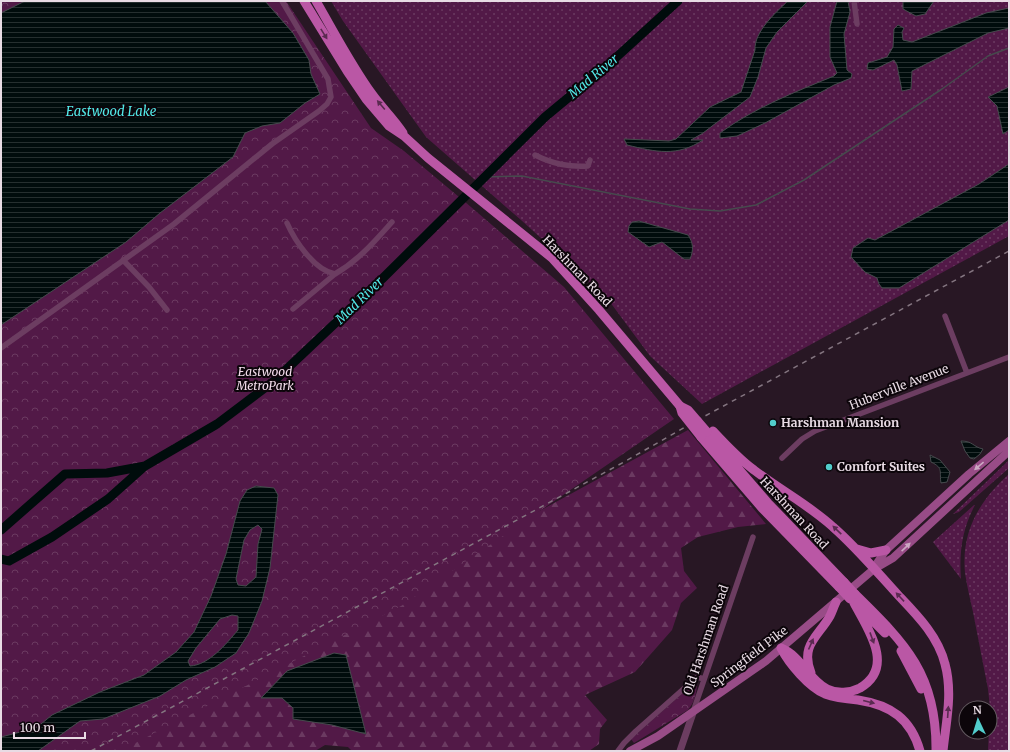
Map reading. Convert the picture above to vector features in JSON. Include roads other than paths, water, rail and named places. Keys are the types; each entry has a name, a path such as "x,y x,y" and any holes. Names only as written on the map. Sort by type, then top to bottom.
{"main road":[{"name":"Harshman Road","path":"304,1 366,99 389,126 404,136 446,173 552,258 603,315 668,393 684,406 707,433 762,508 842,585 853,599"},
{"name":"Harshman Road","path":"316,1 354,67 373,95 394,120 404,136"},
{"path":"707,433 832,526 855,548 920,619 935,641 945,664 948,689 948,714 942,751"},
{"name":"Springfield Pike","path":"874,569 886,550 969,474 1009,441"},
{"name":"Springfield Pike","path":"630,751 658,736 761,664 874,569 893,558 1009,451"},
{"path":"855,548 871,553 886,550"},
{"path":"836,602 829,617 812,640 808,652 808,665 812,676 816,680 829,690 842,693 849,692 862,686 873,674 877,659 871,633 853,599"},
{"path":"853,599 900,648 918,682 928,718 930,751"},
{"path":"853,599 892,632 917,664 925,682 932,707 935,726 936,751"},
{"path":"781,648 791,652 816,680"},
{"path":"781,648 786,657 807,681 820,692 832,696 875,704 892,711 901,717 914,733 920,751"}],"street":[{"path":"1,348 174,224 272,144 319,111 329,101 331,94 328,79 282,1"},
{"path":"854,1 857,24"},
{"path":"535,156 552,163 565,166 588,166 590,160"},
{"path":"293,308 335,274 348,267 359,258 392,222"},
{"path":"287,223 302,249 309,257 320,267 335,274"},
{"path":"124,260 149,287 167,310"},
{"path":"945,316 967,373"},
{"name":"Huberville Avenue","path":"782,458 802,439 815,431 1009,357"},
{"name":"Old Harshman Road","path":"680,751 753,536"},
{"path":"618,751 624,742 697,677 704,679"}],"water":[{"name":"Eastwood Lake","path":"25,1 265,1 293,33 309,60 311,74 320,94 305,103 280,123 262,126 245,133 233,157 160,213 126,242 1,325 1,13"},
{"path":"788,1 808,1 777,32 766,48 758,77 750,97 703,133 691,140 703,140 684,149 666,152 647,150 627,145 624,139 669,141 676,139 710,107 741,92 758,36 766,23"},
{"path":"837,1 848,1 850,12 844,34 847,70 852,74 851,78 834,85 765,123 737,136 720,138 720,133 761,108 834,76 837,73 830,57 830,27"},
{"path":"903,1 934,1 925,14 916,16 903,9"},
{"path":"1009,8 1009,28 988,33 912,71 911,89 902,91 897,65 894,60 873,70 867,69 868,63 887,57 893,47 894,29 898,25 904,28 902,32 903,40 912,42 986,13"},
{"path":"1009,87 1009,130 1003,134 997,106 988,97"},
{"path":"1009,164 1009,220 899,288 882,288 877,278 865,272 851,257 853,248 868,238 875,240 979,184"},
{"path":"639,221 688,235 692,246 690,259 684,259 662,242 649,247 628,232 629,226 632,222"},
{"path":"961,441 971,443 983,449 974,459 970,458"},
{"path":"930,455 940,460 950,472 947,482 941,483 939,468 931,462"},
{"path":"256,486 274,488 278,495 270,568 262,601 249,633 236,653 215,667 186,680 160,696 103,719 80,721 38,751 1,751 1,737 36,728 52,715 100,692 144,675 176,652 194,632 211,596 226,554 240,501 247,490","holes":["258,525 262,529 258,544 256,577 246,586 238,585 236,579 244,540 250,530","232,615 238,616 238,630 217,653 204,662 190,666 188,661 196,648 220,619"]},
{"path":"334,653 346,655 366,734 332,725 293,719 293,708 282,698 261,698 287,671"}],"waterway":[{"name":"Mad River","path":"1,530 65,474 107,473 145,466 217,424 274,381 382,279 545,117 610,63 678,1"},
{"path":"484,177 522,176 690,209 720,211 756,205 804,180 942,89 988,56 1009,48"},
{"path":"1,559 9,561 52,537 108,499 145,466"}],"railway":[{"path":"91,751 1009,251"}],"place":[{"name":"Harshman Mansion","path":"773,423"},
{"name":"Comfort Suites","path":"829,467"}],"park label":[{"name":"Eastwood MetroPark","path":"265,379"}]}
